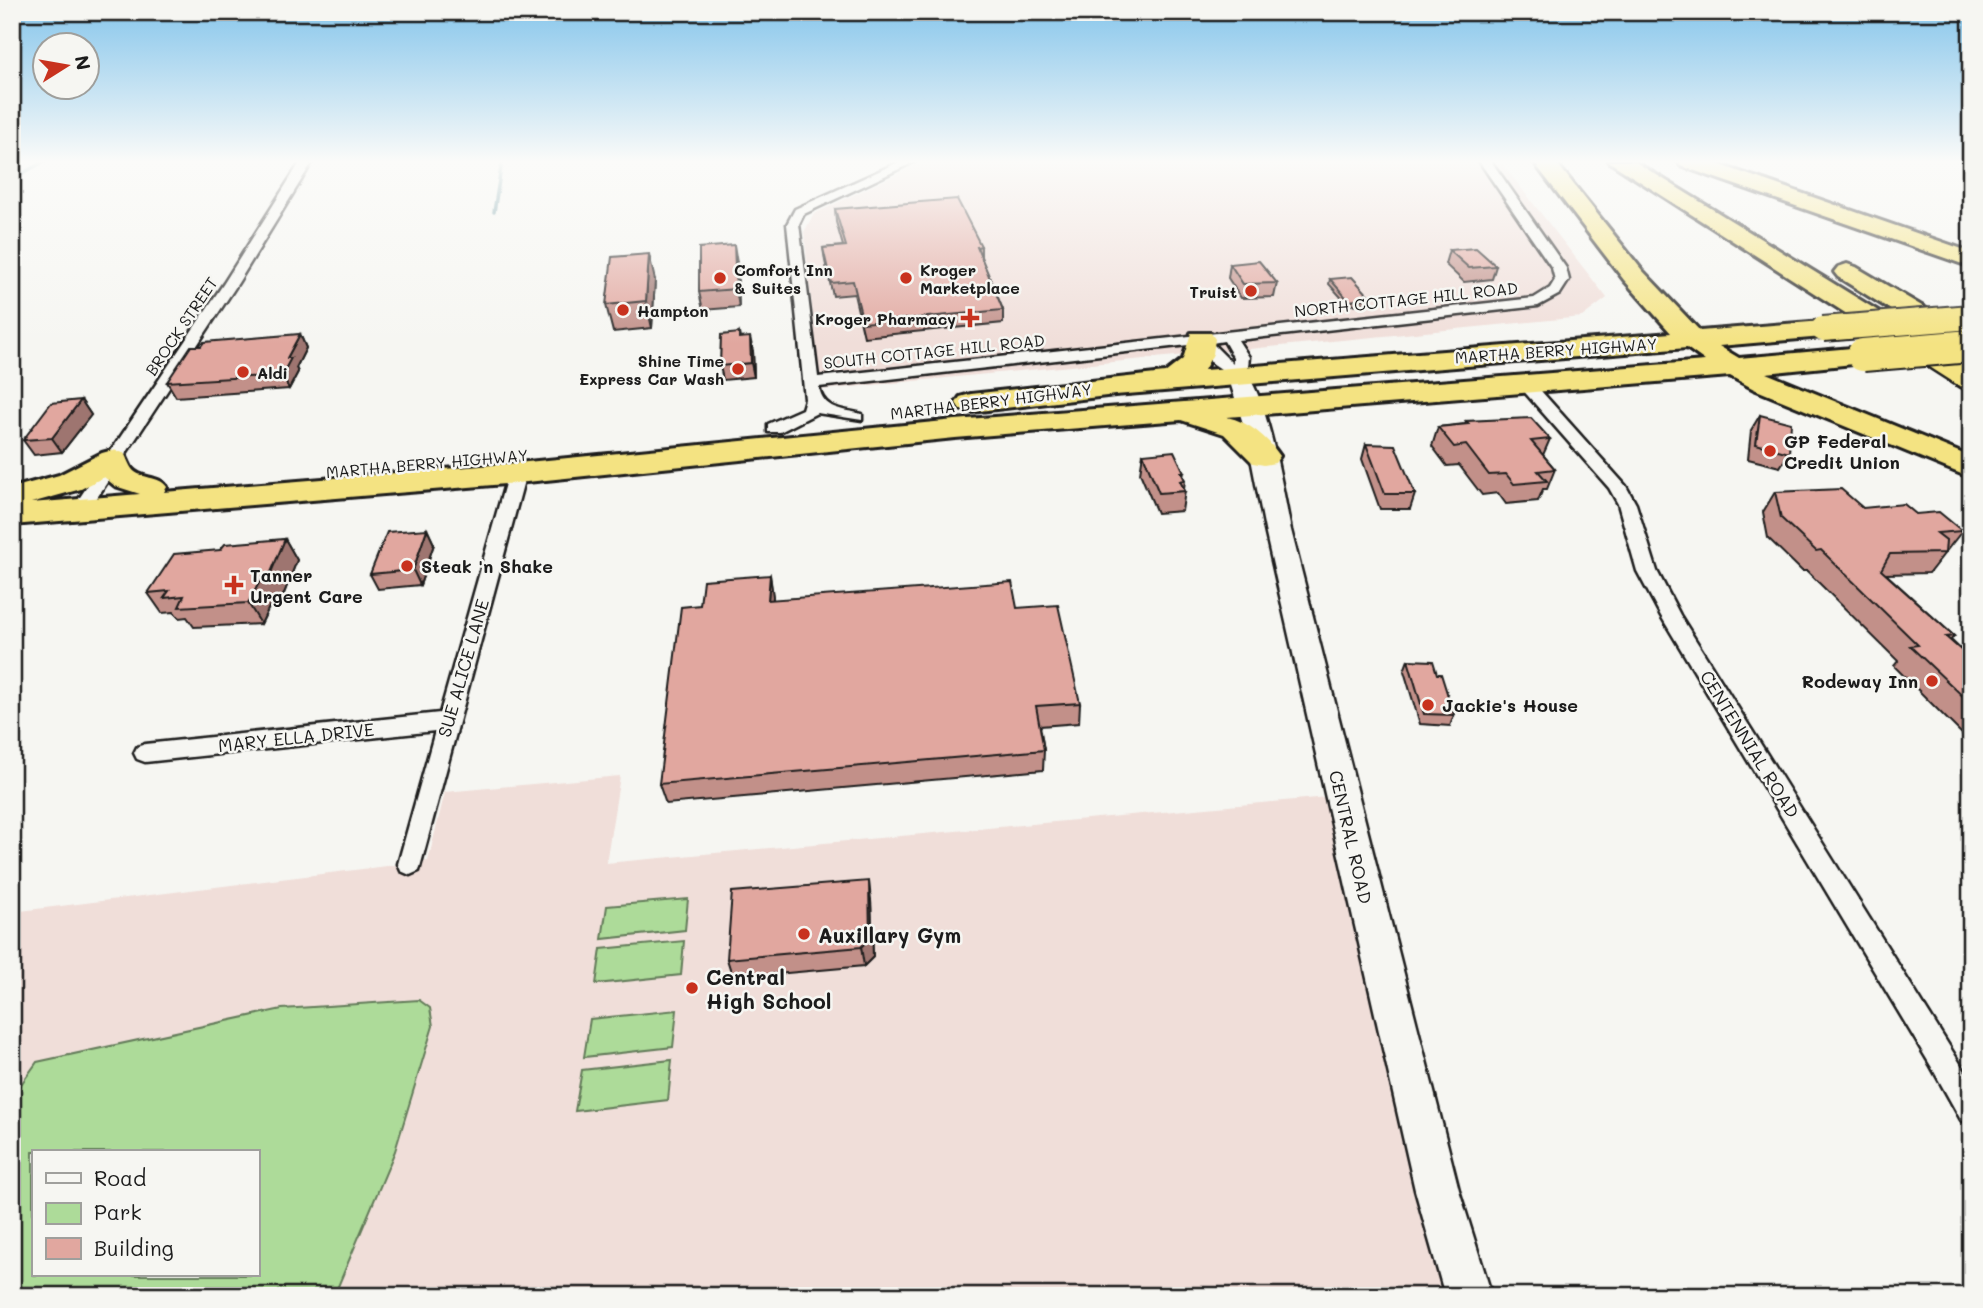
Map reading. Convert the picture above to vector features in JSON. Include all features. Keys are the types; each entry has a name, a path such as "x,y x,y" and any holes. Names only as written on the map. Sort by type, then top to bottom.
{"highway":[{"path":"1593,222 1658,303 1693,340 1735,368 1971,468"},
{"path":"1717,222 1971,381"},
{"path":"1863,222 1971,260"},
{"path":"1830,262 1971,346"},
{"path":"1620,345 1660,330 1663,319 1658,303"},
{"name":"MARTHA BERRY HIGHWAY","path":"13,503 86,500 1168,413 1245,391 1620,345 1971,317"},
{"path":"1171,382 1194,366 1215,337"},
{"name":"MARTHA BERRY HIGHWAY","path":"86,500 151,487 521,464 774,428 1171,382 1245,391 1527,385 1971,346"},
{"path":"1168,413 1223,422 1235,428 1264,456"},
{"path":"13,503 70,482 113,460 115,473 121,478 151,487"}],"street":[{"name":"BROCK STREET","path":"86,500 231,284 269,222"},
{"name":"SOUTH COTTAGE HILL ROAD","path":"794,222 812,391 1215,337"},
{"name":"NORTH COTTAGE HILL ROAD","path":"1215,337 1499,309 1538,302 1555,291 1562,280 1559,268 1527,222"},
{"path":"1215,337 1217,359 1245,391"},
{"name":"CENTRAL ROAD","path":"1215,337 1241,357 1245,391 1264,456 1278,530 1393,1011 1437,1190 1469,1296"},
{"name":"CENTENNIAL ROAD","path":"1527,385 1617,486 1627,504 1647,571 1671,616 1941,1056 1971,1110"},
{"path":"812,391 822,410 856,418"},
{"path":"774,428 810,411 812,391"},
{"name":"SUE ALICE LANE","path":"410,864 447,721 521,464"},
{"name":"MARY ELLA DRIVE","path":"145,753 447,721"}],"shaded area":[{"path":"810,222 1548,222 1607,298 1582,317 821,390 804,232"},
{"name":"Central High School","path":"620,776 606,863 1327,797 1449,1296 12,1296 12,912 428,861 445,792"}],"green space":[{"path":"688,899 685,930 602,939 607,906"},
{"path":"684,941 681,975 596,984 601,949"},
{"path":"419,1000 430,1008 433,1026 395,1151 334,1296 12,1296 12,1097 37,1062 282,1009"},
{"path":"677,1010 673,1047 584,1057 590,1019"},
{"path":"672,1060 668,1100 575,1111 582,1070"}],"building":[{"name":"Kroger Marketplace","path":"839,222 969,222 981,246 977,247 1003,310 863,323 853,281 831,283 823,248 846,246"},
{"path":"734,245 736,289 699,292 699,248"},
{"path":"1476,248 1496,266 1469,268 1449,250"},
{"path":"649,254 646,301 606,305 612,257"},
{"path":"1259,261 1277,283 1243,284 1230,264"},
{"path":"1352,277 1371,298 1349,301 1330,279"},
{"path":"739,333 739,338 750,337 751,363 720,366 721,335"},
{"path":"300,334 287,358 291,358 282,375 167,382 191,346 201,346 204,342"},
{"path":"81,400 52,438 23,440 51,403"},
{"path":"1760,415 1791,423 1789,453 1756,444"},
{"path":"1531,418 1550,439 1531,441 1555,469 1538,471 1547,481 1514,484 1506,474 1489,475 1466,445 1454,447 1438,427 1469,424 1466,421"},
{"path":"1366,444 1395,445 1415,494 1385,494"},
{"path":"1174,451 1184,472 1181,472 1185,480 1180,481 1185,491 1159,493 1143,454"},
{"path":"1841,489 1863,508 1904,504 1916,514 1939,512 1962,531 1937,533 1946,540 1945,553 1890,554 1881,570 1954,636 1946,637 1971,659 1971,704 1910,646 1918,645 1821,550 1816,551 1781,518 1775,492"},
{"path":"427,529 413,570 370,574 387,532"},
{"path":"285,539 270,575 262,577 248,603 179,607 184,596 164,598 169,591 148,593 174,554 220,550 225,544"},
{"path":"770,575 768,600 1012,582 1017,608 1058,605 1080,703 1036,706 1044,750 659,784 681,607 700,605 703,580"},
{"path":"1408,660 1433,661 1437,674 1441,674 1454,715 1424,714"},
{"name":"Auxillary Gym","path":"869,881 870,938 861,947 727,959 732,892"}],"place":[{"name":"Comfort Inn & Suites","path":"720,278"},
{"name":"Kroger Marketplace","path":"906,278"},
{"name":"Truist","path":"1251,291"},
{"name":"Hampton","path":"623,310"},
{"name":"Kroger Pharmacy","path":"970,318"},
{"name":"Shine Time Express Car Wash","path":"738,369"},
{"name":"Aldi","path":"243,372"},
{"name":"GP Federal Credit Union","path":"1770,451"},
{"name":"Steak 'n Shake","path":"407,566"},
{"name":"Tanner Urgent Care","path":"234,585"},
{"name":"Rodeway Inn","path":"1932,681"},
{"name":"Jackie's House","path":"1428,705"},
{"name":"Auxillary Gym","path":"804,934"},
{"name":"Central High School","path":"692,988"}]}
